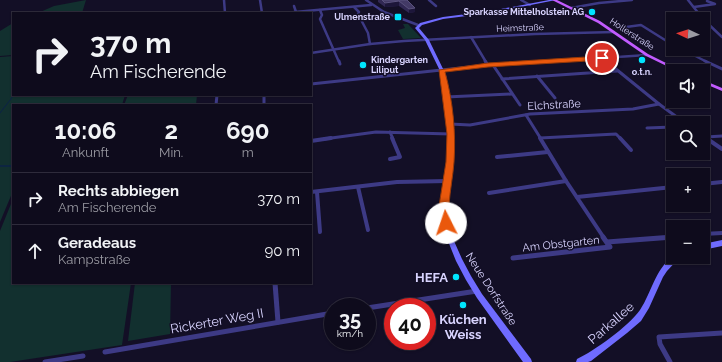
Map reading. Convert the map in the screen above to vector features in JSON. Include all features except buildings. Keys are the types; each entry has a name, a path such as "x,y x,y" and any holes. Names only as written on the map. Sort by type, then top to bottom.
{"main road":[{"name":"Hollerstraße","path":"554,0 599,22 647,55 666,64"},
{"path":"710,84 722,90"}],"street":[{"path":"224,0 225,12"},
{"path":"260,0 262,12"},
{"path":"366,0 381,12 418,25 443,18 554,0"},
{"path":"429,0 436,6"},
{"path":"522,0 530,5"},
{"path":"595,0 599,3"},
{"path":"571,8 599,3 632,0"},
{"path":"688,0 698,12"},
{"path":"694,7 715,4 707,1"},
{"path":"294,6 296,12 371,5"},
{"path":"354,7 359,12 358,14 368,33 370,44"},
{"path":"320,10 322,15 320,19 340,64"},
{"name":"Neue Dorfstraße","path":"418,25 417,28 427,40 442,71 446,97 451,134 448,181 444,206 451,242 462,266 477,291 528,362"},
{"path":"626,26 641,25 666,41"},
{"path":"710,27 722,37"},
{"name":"Heimstraße","path":"312,53 370,44 427,40 614,32"},
{"path":"471,37 488,65"},
{"path":"312,84 488,65 647,55"},
{"path":"696,56 722,69"},
{"path":"602,58 675,116"},
{"path":"493,65 520,105"},
{"path":"502,79 617,71"},
{"path":"537,76 555,98"},
{"path":"446,97 512,94"},
{"name":"Elchstraße","path":"450,124 470,125 526,115 633,109 659,104"},
{"path":"526,115 566,181 607,242"},
{"path":"647,128 666,127"},
{"path":"312,142 390,132 451,134"},
{"path":"390,132 400,157 390,159"},
{"path":"540,138 616,134 631,150"},
{"path":"710,137 722,136"},
{"path":"710,141 722,149"},
{"path":"497,157 548,152"},
{"path":"312,192 397,182 448,181"},
{"path":"489,193 566,181"},
{"path":"710,183 722,182"},
{"path":"358,186 368,230"},
{"path":"577,197 666,188"},
{"path":"317,192 320,232"},
{"path":"710,234 722,233"},
{"name":"Am Obstgarten","path":"513,258 610,248 607,242 666,238"},
{"path":"710,246 722,243"},
{"name":"Parkallee","path":"580,362 588,358 642,315 652,296 658,279 668,264"},
{"path":"275,284 278,322"},
{"path":"376,307 477,291"},
{"name":"Rickerter Weg II","path":"105,352 324,314"},
{"path":"670,362 660,344 659,337 722,333"},
{"path":"45,362 82,356"}],"green space":[{"path":"86,0 82,12 40,12 54,6"},
{"path":"12,24 12,55 0,56 0,31"},
{"path":"403,24 408,24 421,38 403,39 398,30 405,28"},
{"path":"12,56 12,96 125,96 122,104 12,104 12,193 0,222 0,57"},
{"path":"128,96 197,96 196,104 124,104"},
{"path":"12,201 12,284 131,284 122,345 10,362 0,362 0,231"},
{"path":"135,284 171,284 170,334 128,341"}],"waterway":[{"path":"0,113 13,96"},
{"path":"0,166 12,166"}],"place":[{"name":"Sparkasse Mittelholstein AG","path":"592,12"},
{"name":"Ulmenstraße","path":"398,17"},
{"name":"o.t.n.","path":"642,60"},
{"name":"Kindergarten Liliput","path":"363,65"},
{"name":"HEFA","path":"456,277"},
{"name":"Küchen Weiss","path":"463,305"}],"route":[{"path":"446,223 444,206 450,162 451,134 444,75 442,71 488,65 602,58"}]}
